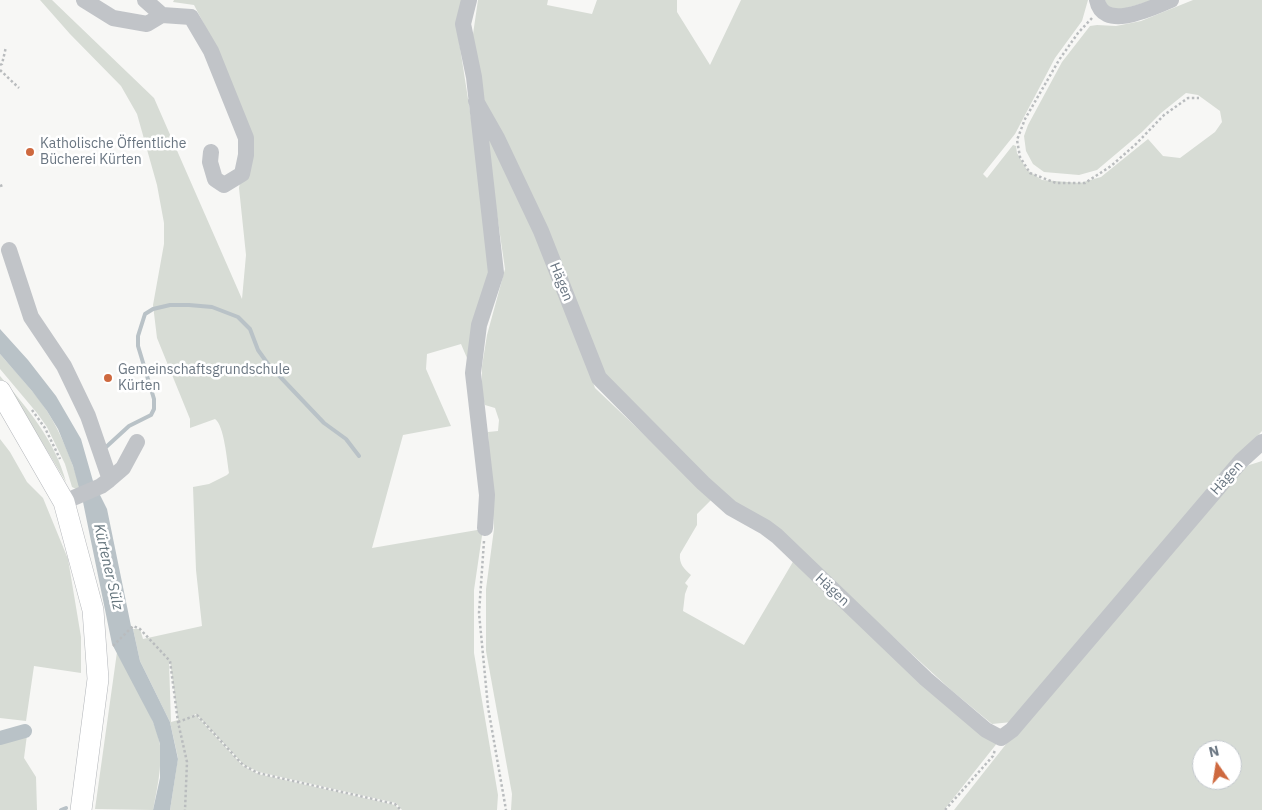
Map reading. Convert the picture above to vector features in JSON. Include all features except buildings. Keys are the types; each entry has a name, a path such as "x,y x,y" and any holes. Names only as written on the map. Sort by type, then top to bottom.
{"main road":[{"path":"0,390 69,500 93,610 98,679 81,810"}],"street":[{"path":"84,0 113,18 147,24 162,15 191,17 211,51 246,138 246,155 242,174 224,186 212,174 211,152"},
{"path":"145,0 162,15"},
{"name":"Hägen","path":"469,0 463,24 474,76 496,273 479,325 473,373 487,495 485,528"},
{"path":"1099,5 1107,15 1116,17 1126,16 1170,0"},
{"name":"Hägen","path":"476,101 497,138 541,231 599,378 703,483 731,508 777,536 926,679 986,730 1001,738 1012,730 1241,461 1262,442"},
{"path":"9,250 30,317 64,366 88,416 106,480"},
{"path":"69,500 106,480 123,468 137,442"}],"path":[{"path":"1099,5 1059,60 1025,119 1017,140 1020,157 1030,173 1056,183 1085,182 1111,166 1164,115 1188,98 1199,98"},
{"path":"0,65 2,64 6,48"},
{"path":"0,70 19,88"},
{"path":"485,528 479,613 488,707 506,810"},
{"path":"112,646 133,626 140,629 170,661 178,722 187,762 185,810"},
{"path":"178,722 196,715 243,765 258,773 395,804 401,810"},
{"path":"945,810 993,756 1001,738"}],"shaded area":[{"path":"40,0 52,0 154,98 242,299 246,255 239,188 247,143 206,28 194,5 173,2 174,0 466,0 459,41 492,253 470,365 461,344 427,354 426,369 451,426 403,435 372,548 483,529 474,590 474,653 498,795 497,810 402,810 396,803 259,772 244,765 196,714 190,717 196,715 243,766 258,774 395,805 400,810 170,810 178,758 170,722 140,661 133,629 140,629 143,639 202,626 196,570 193,487 209,484 229,473 221,428 215,419 190,428 190,419 157,338 153,305 164,244 164,223 157,185 137,114 121,86","holes":["170,661 178,720 171,722"]},
{"path":"478,0 548,0 547,5 592,14 597,0 677,0 677,12 710,65 741,0 1088,0 1082,21 1055,58 1015,134 983,174 987,178 1013,145 1016,146 1017,153 1027,170 1042,180 1080,183 1101,177 1148,139 1163,156 1180,158 1215,132 1222,122 1220,111 1198,95 1186,93 1097,170 1079,175 1044,172 1033,164 1026,151 1024,136 1028,125 1062,62 1090,26 1116,26 1141,21 1193,0 1262,0 1262,431 1229,467 1012,722 992,724 951,690 801,552 727,497 612,389 478,88 472,41"},
{"path":"1105,0 1153,0 1120,10 1107,6"},
{"path":"483,118 563,292 595,388 712,499 697,514 697,525 680,554 680,561 691,575 685,583 688,586 683,611 744,645 794,560 998,742 944,810 511,810 512,794 486,651 486,589 494,529 488,432 498,431 499,420 495,408 485,405 482,396 482,366 487,335 505,269"},
{"path":"0,354 31,389 47,411 66,448 80,487 76,489 72,487 65,464 47,427 0,369"},
{"path":"0,376 39,425 55,452 66,482 37,434 0,384"},
{"path":"0,439 10,452 27,482 43,498 68,559 81,637 81,673 34,666 26,721 0,718"},
{"path":"1262,461 1262,810 954,810 1018,729 1240,468"},
{"path":"117,652 154,723 158,735 160,745 159,778 153,810 95,809"},
{"path":"27,735 24,758 36,777 37,810 0,810 0,742"}],"water":[{"name":"Kürtener Sülz","path":"0,329 28,360 56,396 81,439 93,481 107,509 140,661 170,722 178,759 170,810 153,810 160,778 160,744 153,722 112,644 83,502 73,466 58,429 47,411 0,354"}],"waterway":[{"path":"105,448 129,426 151,415 154,409 154,399 138,346 138,336 145,314 153,309 170,305 189,305 212,307 238,317 250,329 258,350 268,364 324,423 346,439 359,456"},
{"path":"0,738 25,731"},
{"path":"61,810 66,808"}],"place":[{"name":"Katholische Öffentliche Bücherei Kürten","path":"30,152"},
{"name":"Gemeinschaftsgrundschule Kürten","path":"108,378"}]}
